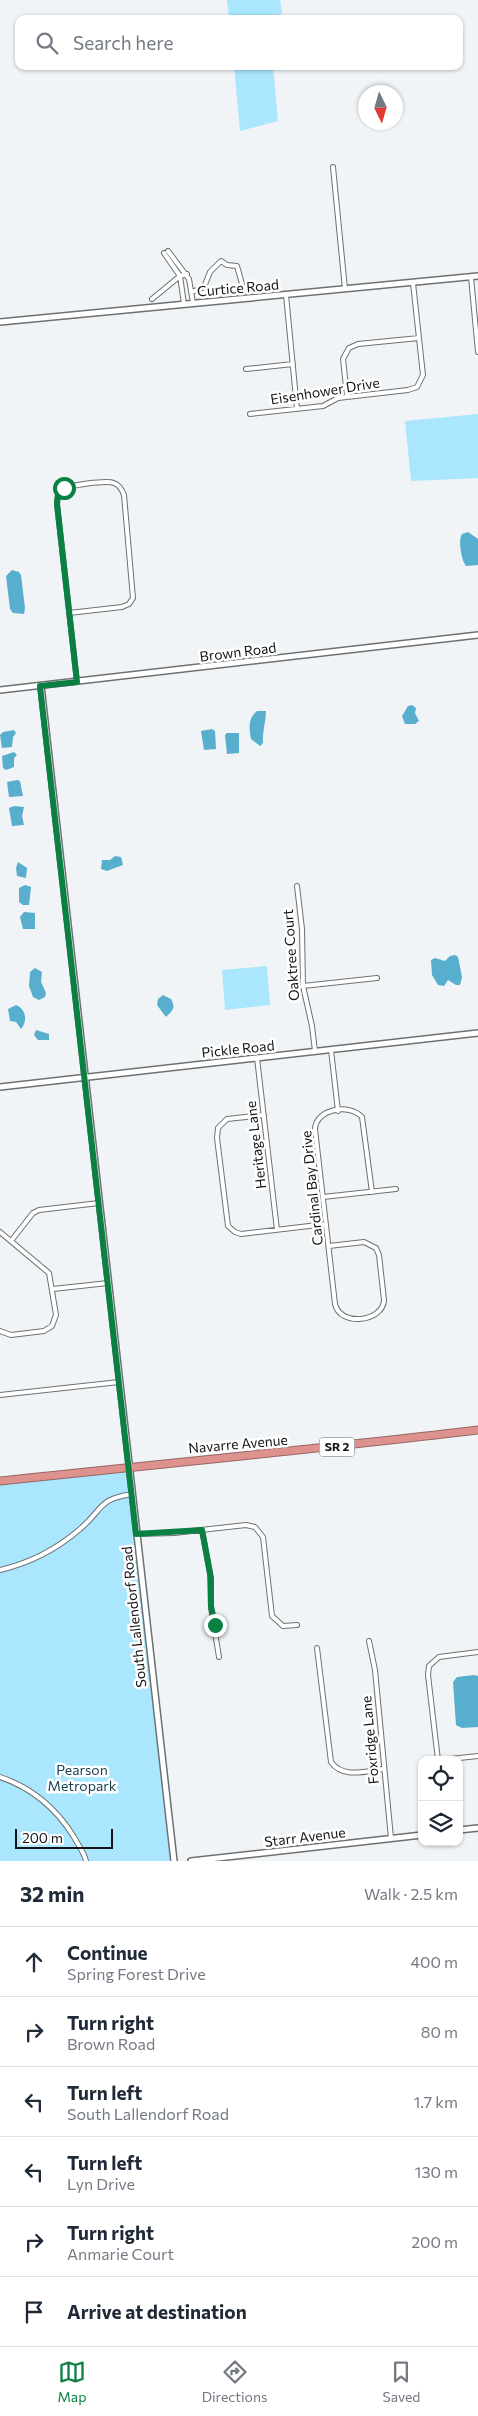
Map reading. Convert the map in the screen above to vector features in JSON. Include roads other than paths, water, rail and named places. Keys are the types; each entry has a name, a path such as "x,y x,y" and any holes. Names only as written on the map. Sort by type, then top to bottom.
{"highway":[{"name":"Navarre Avenue","path":"0,1481 130,1466 273,1454 478,1430"}],"street":[{"path":"333,167 345,289"},
{"path":"184,304 180,276 166,252 186,274 192,292 193,303"},
{"path":"192,292 204,288 210,272 221,261 228,266 237,266 244,291"},
{"path":"152,299 180,276 186,274"},
{"name":"Curtice Road","path":"0,322 478,276"},
{"path":"471,277 478,352"},
{"name":"Eisenhower Drive","path":"250,414 323,406 335,399 347,396 408,390 417,387 423,375 414,282"},
{"path":"286,295 297,409"},
{"path":"347,396 343,359 350,348 358,344 419,338"},
{"path":"246,369 293,364"},
{"path":"69,612 122,607 129,604 134,598 124,495 119,487 108,482 70,486 60,492 57,504 69,612 77,682"},
{"name":"Brown Road","path":"0,690 478,635"},
{"name":"South Lallendorf Road","path":"40,686 174,1861"},
{"name":"Oaktree Court","path":"297,886 302,929 303,986 312,1026 315,1051"},
{"path":"303,986 378,978"},
{"name":"Pickle Road","path":"0,1087 478,1033"},
{"path":"331,1050 338,1111 352,1110 363,1119 372,1192"},
{"name":"Heritage Lane","path":"257,1058 277,1230"},
{"name":"Cardinal Bay Drive","path":"329,1246 366,1242 374,1245 378,1252 384,1305 376,1315 362,1318 346,1318 337,1310 326,1224 315,1127 322,1115 338,1111"},
{"path":"264,1115 227,1120 220,1125 217,1131 226,1220 234,1231 241,1234 326,1224"},
{"path":"323,1197 396,1189"},
{"path":"11,1241 33,1213 39,1210 99,1203"},
{"path":"0,1232 48,1271 53,1289 56,1318 50,1328 42,1331 11,1335 0,1331"},
{"path":"53,1289 108,1283"},
{"path":"0,1395 119,1382"},
{"path":"0,1570 27,1562 49,1552 80,1529 109,1499 133,1494"},
{"path":"136,1534 248,1525 259,1530 263,1539 272,1617 283,1626 297,1625"},
{"path":"202,1530 211,1578 211,1606 219,1657"},
{"name":"Foxridge Lane","path":"368,1641 376,1679 384,1746 383,1769 391,1838"},
{"path":"317,1648 331,1762 338,1769 347,1772 383,1769"},
{"path":"440,1756 429,1666 439,1657 478,1652"},
{"path":"463,1758 478,1756"},
{"path":"0,1777 27,1788 54,1810 68,1827 86,1861"},
{"path":"463,1830 478,1828"},
{"name":"Starr Avenue","path":"191,1861 418,1835"}],"park label":[{"name":"Pearson Metropark","path":"82,1778"}]}
